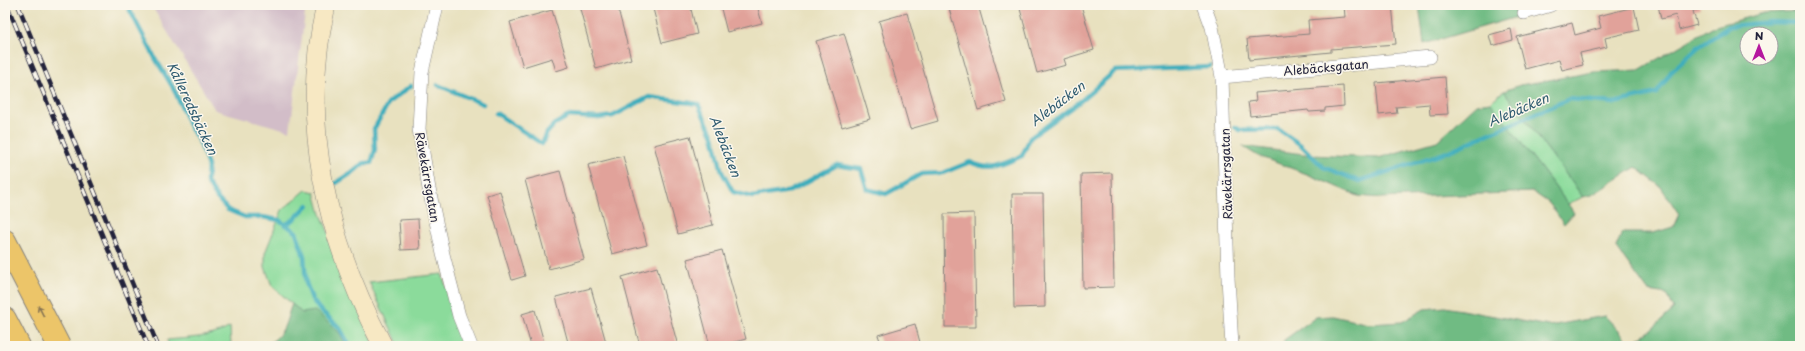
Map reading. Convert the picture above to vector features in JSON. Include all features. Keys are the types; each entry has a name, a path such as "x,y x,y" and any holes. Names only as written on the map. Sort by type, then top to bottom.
{"highway":[{"path":"5,241 59,346"},
{"path":"5,319 18,346"}],"street":[{"path":"326,5 320,30 315,105 320,165 329,211 340,248 356,290 383,346"},
{"name":"Rävekärrsgatan","path":"437,5 422,72 419,129 429,189 443,254 459,316 471,346"},
{"name":"Rävekärrsgatan","path":"1204,5 1212,28 1222,76 1228,278 1232,346"},
{"path":"1524,14 1551,5"},
{"name":"Alebäcksgatan","path":"1222,76 1430,57"}],"shaded area":[{"path":"151,5 306,5 290,131 215,110"}],"green space":[{"path":"1419,5 1558,5 1424,44"},
{"path":"1800,11 1800,346 1283,346 1284,340 1316,317 1333,316 1369,324 1402,322 1424,309 1445,307 1549,326 1605,316 1631,344 1650,331 1674,309 1667,294 1648,291 1616,247 1622,233 1653,233 1673,227 1679,214 1661,187 1636,167 1592,195 1583,197 1504,91 1520,85 1594,72 1639,70 1712,27 1764,13"},
{"path":"1504,91 1583,197 1568,204 1490,102"},
{"path":"1490,102 1574,213 1564,224 1549,203 1533,192 1381,198 1358,196 1307,174 1258,156 1242,146 1311,155 1378,158 1437,141 1477,104"},
{"path":"306,190 315,192 321,214 375,346 347,346 339,332 302,313 272,286 265,267 265,253 282,210"},
{"path":"442,274 465,346 399,346 369,282"},
{"path":"292,304 302,313 315,311 339,332 347,346 265,346 277,337 284,328"},
{"path":"230,327 231,346 169,346 167,340 208,335 223,331"}],"building":[{"path":"579,5 617,5 631,59 596,69"},
{"path":"652,5 690,5 697,34 662,43"},
{"path":"720,5 757,5 762,23 727,32"},
{"path":"948,5 978,5 1006,102 978,110"},
{"path":"1019,5 1081,5 1094,50 1064,59 1066,65 1037,73"},
{"path":"1344,5 1392,5 1396,44 1331,49 1331,52 1249,60 1247,39 1309,34 1308,20 1345,17"},
{"path":"1658,5 1699,5 1700,9 1693,11 1697,25 1679,30 1676,15 1661,19"},
{"path":"1634,7 1639,30 1605,38 1607,47 1580,53 1583,65 1562,70 1559,60 1525,69 1517,37 1572,23 1575,35 1601,28 1598,16"},
{"path":"552,10 569,67 556,71 552,58 523,67 510,22"},
{"path":"907,13 938,121 910,129 879,21"},
{"path":"1511,29 1513,40 1492,46 1489,35"},
{"path":"844,33 870,119 842,127 816,41"},
{"path":"1445,77 1448,114 1430,115 1429,104 1396,107 1397,113 1379,115 1376,83"},
{"path":"1343,86 1344,106 1325,108 1325,111 1309,112 1308,110 1250,116 1248,102 1256,101 1255,93"},
{"path":"690,136 713,225 678,234 654,145"},
{"path":"623,156 647,245 612,254 588,165"},
{"path":"560,171 584,259 549,269 525,180"},
{"path":"1112,173 1114,287 1083,288 1081,174"},
{"path":"500,191 525,276 512,280 487,195"},
{"path":"1012,194 1043,194 1045,307 1014,308"},
{"path":"974,213 976,327 945,327 944,214"},
{"path":"418,219 420,249 401,250 399,220"},
{"path":"722,250 746,339 719,346 710,346 687,259"},
{"path":"657,267 678,346 640,346 622,277"},
{"path":"591,288 607,346 569,346 556,297"},
{"path":"535,310 545,346 531,346 522,314"},
{"path":"915,324 921,346 882,346 878,335"}],"waterway":[{"name":"Kålleredsbäcken","path":"127,5 155,58 174,89 188,123 200,143 208,166 207,182 217,198 228,210 245,217 262,217 279,220 296,232 304,256 306,283 312,299 319,309 339,327 350,346"},
{"name":"Alebäcken","path":"1235,127 1240,130 1278,129 1301,145 1323,167 1359,181 1442,154 1569,99 1614,103 1657,93 1671,72 1698,47 1730,26 1770,22 1800,23"},
{"name":"Alebäcken","path":"496,113 542,144 547,133 555,124 569,116 599,118 613,116 649,97 698,104 713,136 722,172 733,192 752,197 790,191 837,165 861,169 867,189 886,194 921,174 943,173 970,162 984,167 996,166 1022,156 1030,138 1083,99 1115,71 1210,67"},
{"name":"Alebäcken","path":"438,85 483,104"},
{"name":"Alebäcken","path":"336,183 364,163 371,163 375,150 374,129 389,102 411,86"},
{"name":"Alebäcken","path":"285,225 293,220 308,205"}],"railway":[{"path":"7,5 148,346"},
{"path":"18,5 158,346"}]}
